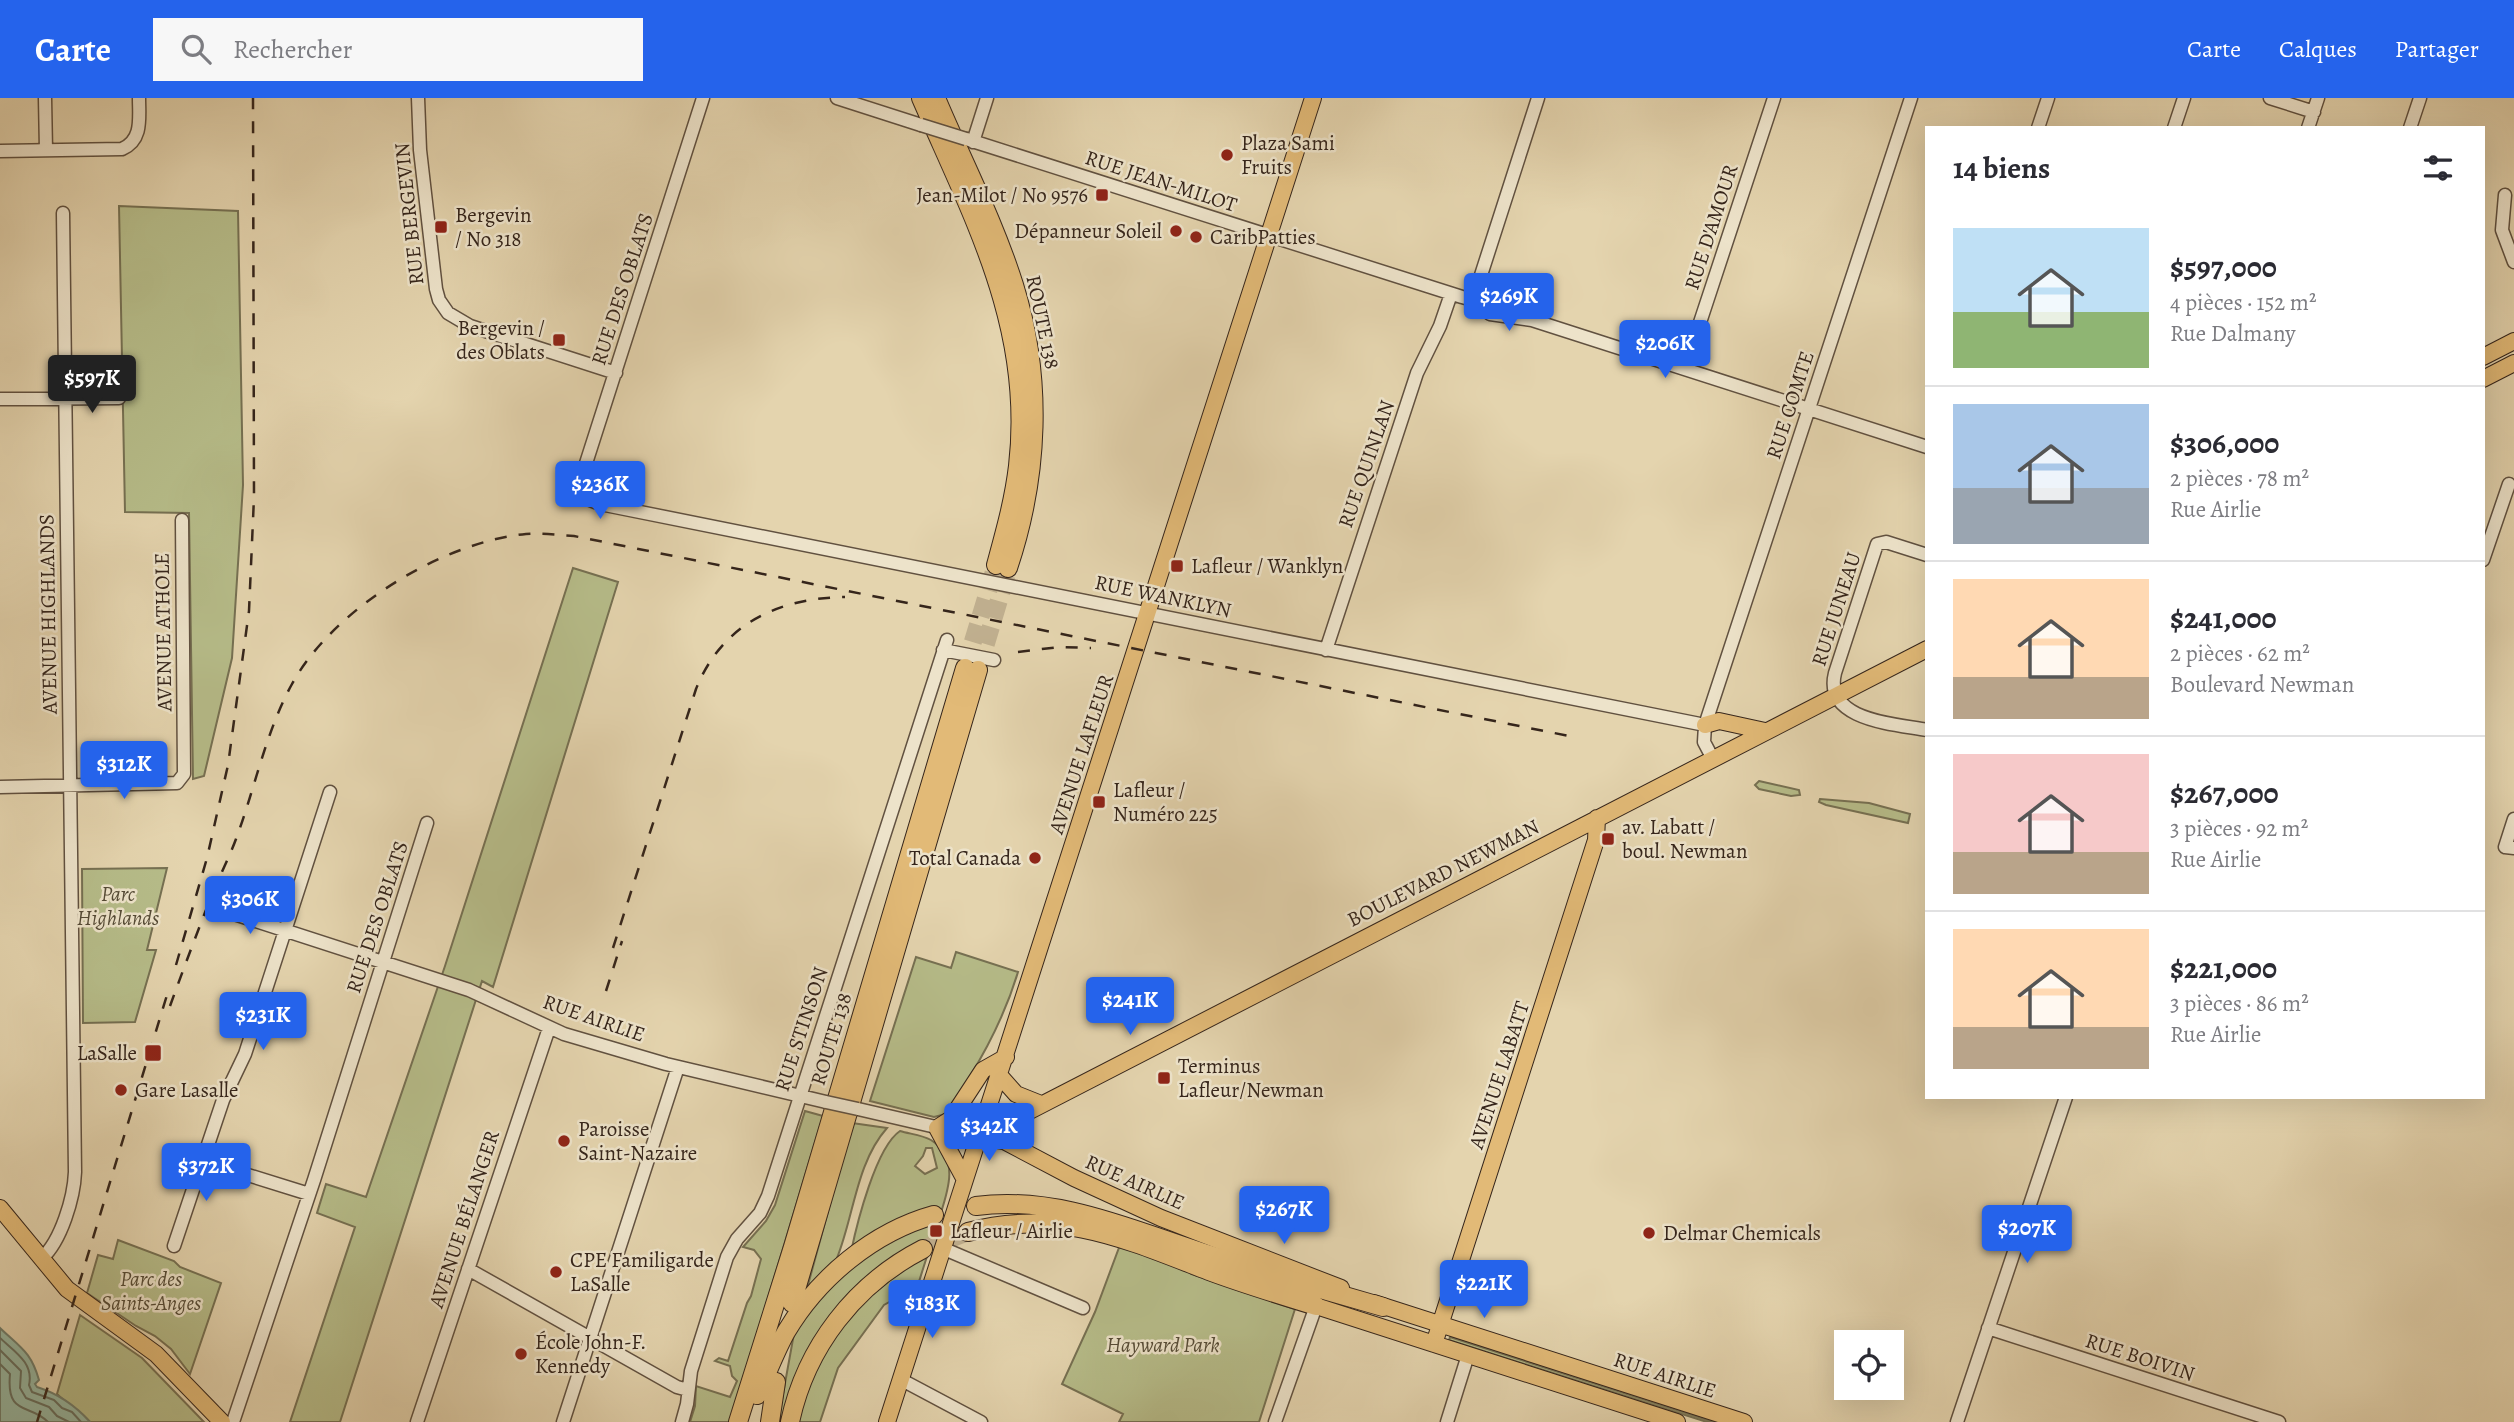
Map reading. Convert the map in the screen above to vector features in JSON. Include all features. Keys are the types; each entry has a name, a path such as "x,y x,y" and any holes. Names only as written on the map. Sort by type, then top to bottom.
{"highway":[{"name":"ROUTE 138","path":"921,98 995,271 1016,356 1021,402 1018,463 1002,567 1024,511 1031,467 1034,396 1030,356 1009,270 936,98"},
{"name":"ROUTE 138","path":"741,1422 972,669 792,1303"},
{"path":"976,1206 1024,1204 1069,1210 1383,1307"},
{"path":"741,1422 785,1335 818,1290 842,1266 870,1245 901,1228 934,1215"},
{"path":"968,1232 990,1226 1029,1222 1079,1227 1164,1253 1209,1271 1316,1306"},
{"path":"790,1422 805,1375 830,1329 856,1297 876,1279 923,1249"},
{"path":"770,1422 776,1382"}],"main road":[{"name":"AVENUE LAFLEUR","path":"887,1422 1313,98"},
{"path":"2485,355 2514,341"},
{"path":"2485,378 2514,362"},
{"name":"BOULEVARD NEWMAN","path":"979,1136 1925,650"},
{"path":"1705,725 1719,721 1765,732"},
{"name":"AVENUE LABATT","path":"1434,1344 1596,840 1597,818"},
{"path":"964,1178 937,1128 951,1119 983,1070 1006,1057"},
{"path":"1000,1076 1016,1094 1041,1104"},
{"name":"RUE AIRLIE","path":"979,1136 1004,1142 1161,1219 1306,1273 1383,1307 1744,1422"},
{"path":"0,1208 72,1293 161,1358 222,1422"},
{"name":"RUE AIRLIE","path":"1316,1306 1677,1422"}],"street":[{"path":"45,98 46,150"},
{"path":"0,151 114,150 128,146 138,135 139,98"},
{"name":"RUE BERGEVIN","path":"418,98 420,150 434,279 443,307 453,317 470,326 616,373"},
{"name":"RUE DES OBLATS","path":"581,492 580,482 703,98"},
{"name":"RUE JEAN-MILOT","path":"837,98 1451,294 1473,300 1494,300 1532,320 1925,446"},
{"path":"970,140 987,98"},
{"path":"1473,300 1538,98"},
{"name":"RUE D'AMOUR","path":"1685,368 1774,98"},
{"name":"RUE COMTE","path":"1705,725 1911,98"},
{"path":"2039,126 2048,98"},
{"path":"2175,126 2184,98"},
{"path":"2270,98 2314,112"},
{"path":"2309,126 2318,98"},
{"path":"2411,126 2420,98"},
{"path":"2505,195 2502,230 2514,261"},
{"name":"AVENUE HIGHLANDS","path":"42,1258 52,1248 60,1233 75,1177 63,213"},
{"name":"RUE QUINLAN","path":"1326,650 1417,373 1440,326 1451,294"},
{"path":"0,399 119,398"},
{"path":"2487,536 2509,484"},
{"name":"RUE WANKLYN","path":"581,492 599,504 1705,725"},
{"name":"AVENUE ATHOLE","path":"70,786 177,783 184,774 181,520"},
{"name":"RUE JUNEAU","path":"1836,696 1833,685 1835,673 1877,544 1886,542 1925,554"},
{"name":"RUE STINSON","path":"682,1422 691,1371 727,1257 737,1239 766,1203 945,645 993,660"},
{"path":"1836,696 1845,707 1863,717 1925,730"},
{"path":"1705,725 1704,742 1713,759"},
{"path":"0,786 70,786"},
{"path":"174,1246 223,1100 245,1054 330,792"},
{"path":"2509,848 2514,819"},
{"name":"RUE DES OBLATS","path":"233,1422 428,823"},
{"name":"RUE AIRLIE","path":"225,911 486,996 549,1028 609,1048 678,1067 979,1136"},
{"name":"AVENUE BÉLANGER","path":"417,1422 549,1028"},
{"path":"563,1422 678,1067"},
{"path":"1957,1422 2065,1099"},
{"path":"203,1161 309,1194"},
{"path":"942,1248 1083,1308"},
{"path":"468,1269 677,1387 688,1390"},
{"path":"1275,1422 1316,1306"},
{"name":"RUE BOIVIN","path":"1989,1328 2279,1422"},
{"path":"1447,1422 1468,1355"},
{"path":"901,1379 981,1422"}],"green space":[{"path":"119,206 238,211 243,485 232,658 204,776 193,779 189,513 125,512"},
{"path":"573,568 618,582 493,987 482,981 340,1422 290,1422 355,1227 317,1213 326,1184 366,1197 445,966"},
{"path":"1759,781 1799,790 1800,795 1791,796 1759,789 1755,785"},
{"path":"1820,799 1869,803 1910,814 1908,823 1826,805 1819,802"},
{"name":"Parc Highlands","path":"167,868 147,950 156,950 135,1022 83,1023 82,869"},
{"path":"956,952 1018,972 1004,1010 978,1063 946,1114 934,1117 870,1101 916,957 951,968"},
{"path":"805,1111 823,1116 733,1414 730,1422 690,1422 695,1406 696,1386 730,1397 737,1381 732,1376 730,1366 715,1361 719,1358 728,1361 761,1259 754,1250 743,1247 766,1221 775,1205"},
{"path":"852,1123 887,1128 868,1157 837,1258 830,1271 801,1300 808,1285"},
{"path":"900,1131 931,1140 947,1158 949,1169 947,1192 937,1225 934,1225 932,1230 935,1231 916,1291 911,1290 884,1305 838,1368 820,1422 796,1422 813,1370 840,1326 877,1288 921,1257 924,1244 874,1275 834,1316 817,1340 804,1366 785,1422 778,1422 795,1328 808,1310 838,1277 855,1263 892,1239 932,1221 936,1210 886,1230 851,1252 869,1187 891,1140","holes":["926,1148 932,1148 937,1168 925,1174 915,1166"]},
{"name":"Parc des Saints-Anges","path":"118,1240 174,1261 180,1267 221,1283 190,1374 171,1349 155,1336 87,1293 98,1255 113,1259"},
{"name":"Hayward Park","path":"1120,1245 1181,1264 1191,1274 1295,1309 1259,1422 1119,1422 1123,1414 1062,1384 1095,1312"},
{"name":"Parc des Saints-Anges","path":"80,1315 142,1358 204,1422 90,1422 61,1398 57,1394"},
{"path":"1450,1337 1714,1422 1449,1340"}],"water":[{"path":"0,1328 29,1357 39,1380 35,1384 37,1387 66,1401 90,1422 0,1422"}],"tunnel":[{"path":"965,668 996,565"},
{"path":"978,670 1008,570"},
{"path":"923,1249 968,1232"}],"railway":[{"path":"176,965 207,858 228,765 249,611 254,497 253,98"},
{"path":"170,1006 236,839 275,721 292,684 310,656 334,630 393,584 460,550 494,540 526,534 574,536 1569,736"},
{"path":"613,948 696,689 707,666 721,647 755,619 775,609 797,603 845,597"},
{"path":"1018,652 1059,647 1091,648"},
{"path":"606,991 622,941"},
{"path":"37,1422 167,995"}],"place":[{"name":"Plaza Sami Fruits","path":"1227,155"},
{"name":"Jean-Milot / No 9576","path":"1102,195"},
{"name":"Bergevin / No 318","path":"441,227"},
{"name":"Dépanneur Soleil","path":"1176,231"},
{"name":"CaribPatties","path":"1196,237"},
{"name":"Bergevin / des Oblats","path":"559,340"},
{"name":"Lafleur / Wanklyn","path":"1177,566"},
{"name":"Lafleur / Numéro 225","path":"1099,802"},
{"name":"av. Labatt / boul. Newman","path":"1608,839"},
{"name":"Total Canada","path":"1035,858"},
{"name":"LaSalle","path":"153,1053"},
{"name":"Terminus Lafleur/Newman","path":"1164,1078"},
{"name":"Gare Lasalle","path":"121,1090"},
{"name":"Paroisse Saint-Nazaire","path":"564,1141"},
{"name":"Lafleur / Airlie","path":"936,1231"},
{"name":"Delmar Chemicals","path":"1649,1233"},
{"name":"CPE Familigarde LaSalle","path":"556,1272"},
{"name":"École John-F. Kennedy","path":"521,1354"}]}
